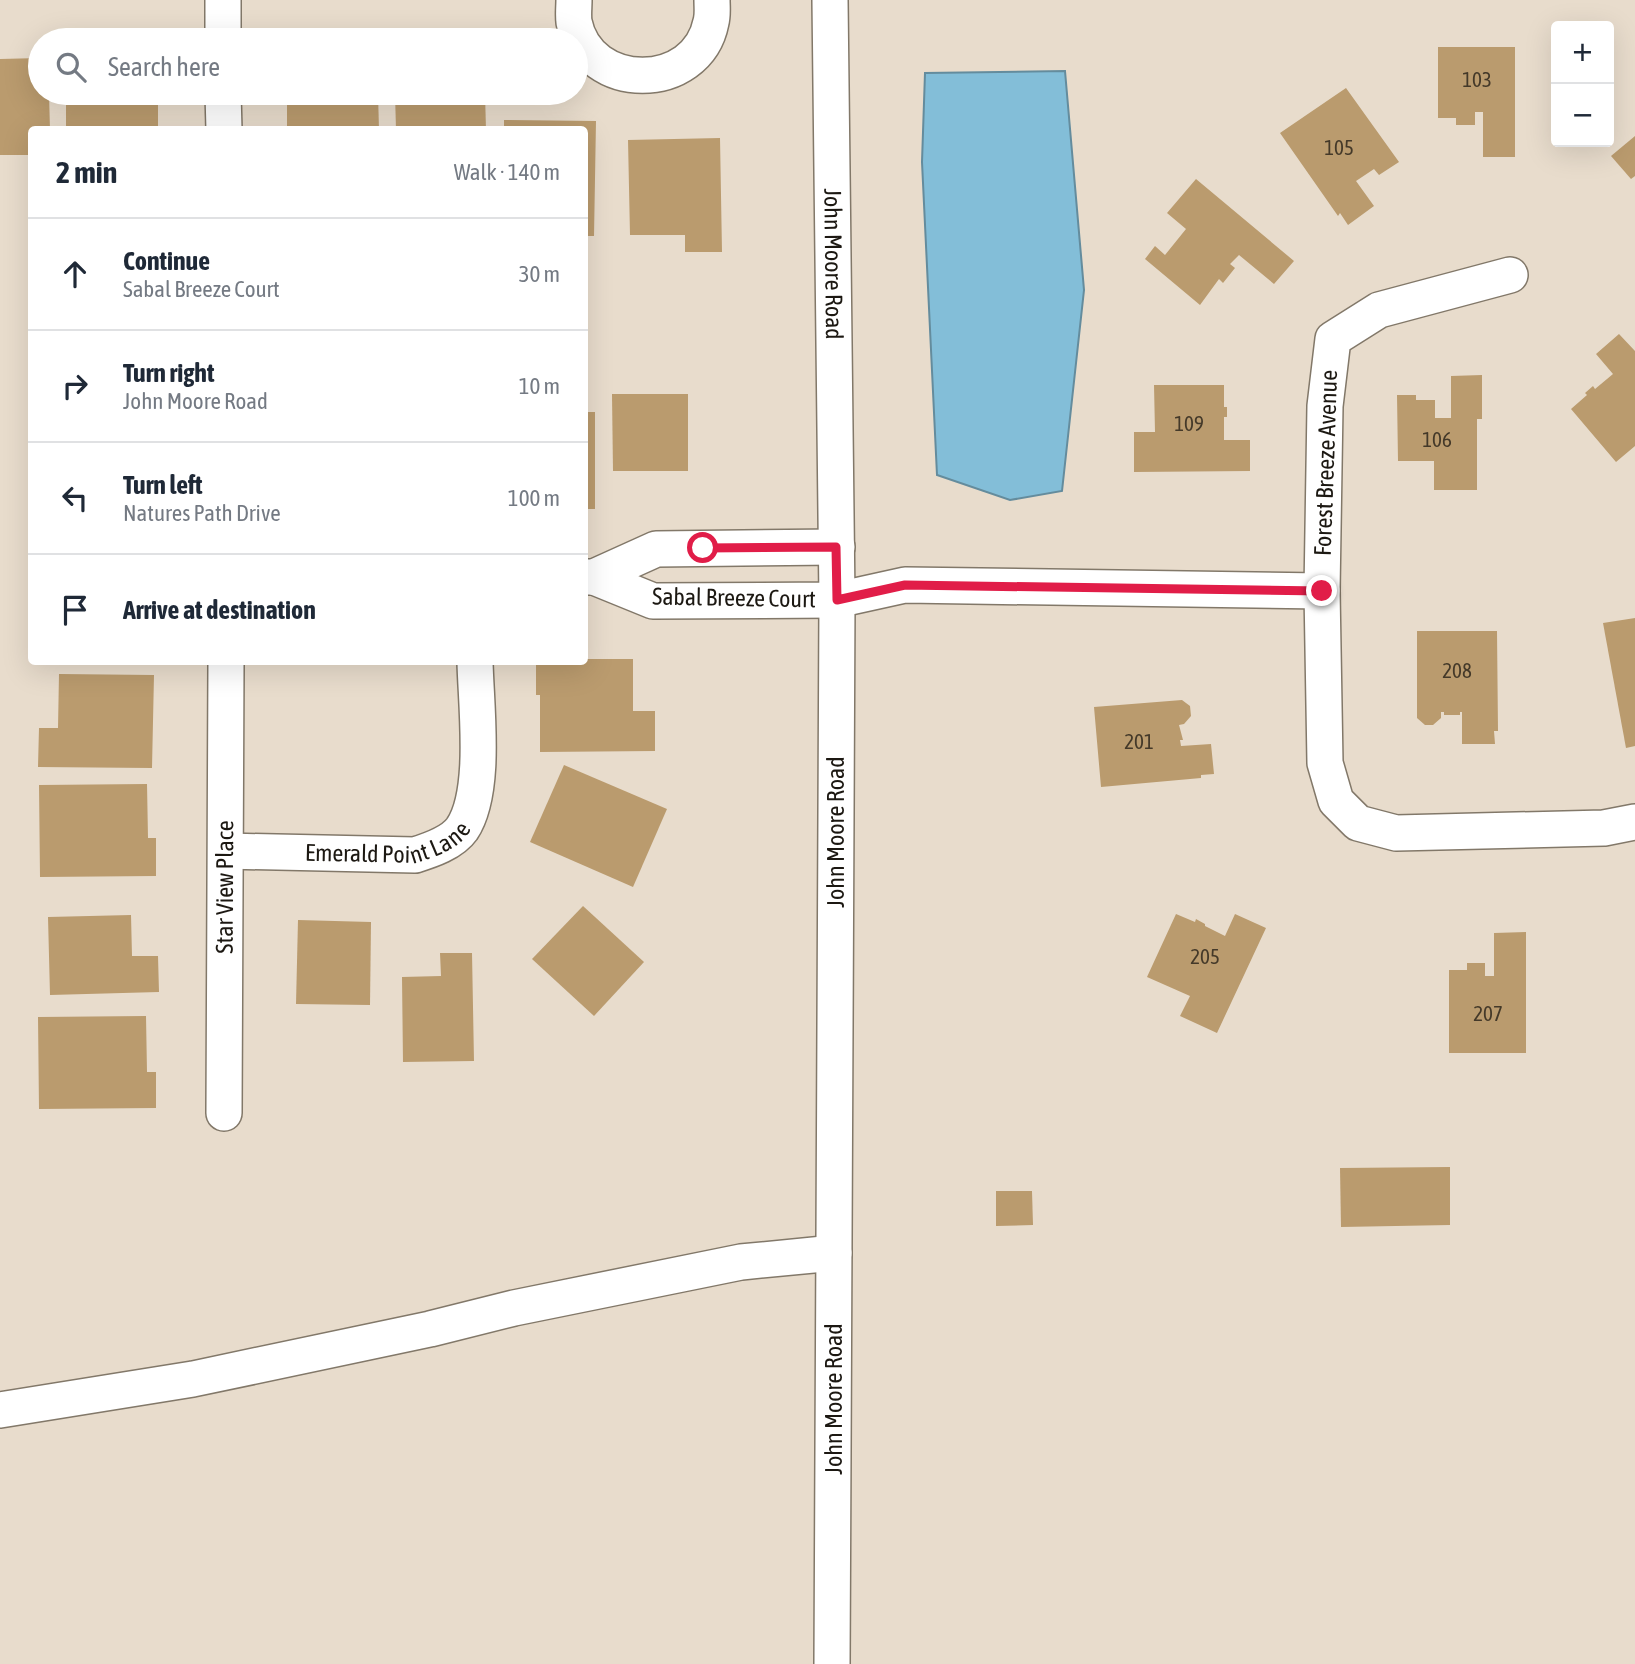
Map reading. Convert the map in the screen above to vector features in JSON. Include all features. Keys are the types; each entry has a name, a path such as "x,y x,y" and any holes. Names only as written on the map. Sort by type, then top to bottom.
{"street":[{"path":"223,0 223,28"},
{"path":"573,0 576,28"},
{"path":"588,50 598,61 619,74 642,77 666,74 687,62 702,44 711,22 712,0"},
{"name":"John Moore Road","path":"830,0 837,600 832,1664"},
{"path":"223,105 224,126"},
{"name":"Forest Breeze Avenue","path":"1510,275 1379,310 1332,339 1325,406 1322,591 1325,763 1336,801 1358,823 1396,833 1604,828 1635,822"},
{"name":"Sabal Breeze Court","path":"589,577 656,549 836,547"},
{"path":"702,600 703,548"},
{"name":"Sabal Breeze Court","path":"589,577 653,601 837,600 905,585 1322,591"},
{"name":"Star View Place","path":"224,1113 226,665"},
{"name":"Emerald Point Lane","path":"226,851 415,856 436,849 460,831 473,807 477,772 475,665"},
{"path":"0,1410 193,1379 430,1329 514,1308 741,1262 834,1253"}],"water":[{"path":"1065,71 1084,290 1062,491 1010,500 937,475 922,162 925,73"}],"building":[{"path":"1438,47 1515,47 1515,157 1483,157 1483,112 1475,112 1475,125 1456,125 1456,118 1438,118"},
{"path":"28,58 28,105 49,105 50,126 28,126 28,155 0,155 0,59"},
{"path":"1346,88 1399,162 1379,175 1374,169 1356,181 1374,206 1348,225 1340,213 1338,216 1280,133"},
{"path":"66,105 158,105 158,126 66,126"},
{"path":"287,105 378,105 379,126 287,126"},
{"path":"395,105 485,105 486,126 396,126"},
{"path":"504,120 596,121 594,236 588,236 588,126 504,126"},
{"path":"1635,136 1635,176 1631,179 1611,156"},
{"path":"720,138 722,252 685,252 685,235 630,235 628,140"},
{"path":"1196,179 1294,261 1274,284 1239,255 1230,264 1235,268 1223,283 1219,279 1200,305 1145,259 1155,246 1165,255 1186,229 1167,213"},
{"path":"1619,334 1635,351 1635,446 1616,462 1571,409 1593,386 1595,389 1613,374 1596,354"},
{"path":"1482,375 1482,419 1477,419 1477,490 1434,490 1434,461 1398,461 1397,395 1416,395 1416,400 1435,400 1435,418 1451,418 1451,376"},
{"path":"1154,385 1224,385 1227,417 1224,417 1224,440 1250,440 1250,471 1134,472 1134,432 1155,432"},
{"path":"612,394 688,394 688,471 613,471"},
{"path":"588,412 595,412 595,509 588,509"},
{"path":"1635,618 1635,746 1626,748 1603,623"},
{"path":"1417,631 1497,631 1498,731 1494,731 1495,744 1462,744 1462,712 1460,715 1444,715 1444,712 1441,712 1441,718 1433,725 1425,725 1417,718"},
{"path":"588,659 633,659 633,711 655,711 655,751 540,752 540,695 536,695 536,665 588,665"},
{"path":"59,674 154,675 152,768 38,767 39,728 58,728"},
{"path":"1182,700 1190,706 1191,716 1184,724 1179,725 1183,740 1180,740 1181,746 1211,744 1214,774 1201,775 1201,778 1101,787 1094,707"},
{"path":"564,765 667,809 633,887 530,842"},
{"path":"147,784 148,838 156,838 156,876 40,877 39,785"},
{"path":"583,906 644,962 594,1016 532,959"},
{"path":"1176,914 1195,922 1196,919 1225,936 1235,914 1266,928 1217,1033 1180,1016 1190,996 1147,977"},
{"path":"131,915 132,956 158,956 159,992 50,995 48,917"},
{"path":"298,920 371,922 370,1005 296,1004"},
{"path":"1526,932 1526,1053 1449,1053 1449,970 1467,970 1467,963 1485,963 1485,976 1494,976 1494,933"},
{"path":"440,953 472,953 474,1061 403,1062 402,977 441,976"},
{"path":"146,1016 147,1072 156,1072 156,1108 39,1109 38,1017"},
{"path":"1450,1167 1450,1225 1341,1227 1340,1168"},
{"path":"996,1191 1032,1191 1033,1225 996,1226"}],"route":[{"path":"703,548 836,547 837,600 905,585 1322,591"}]}
